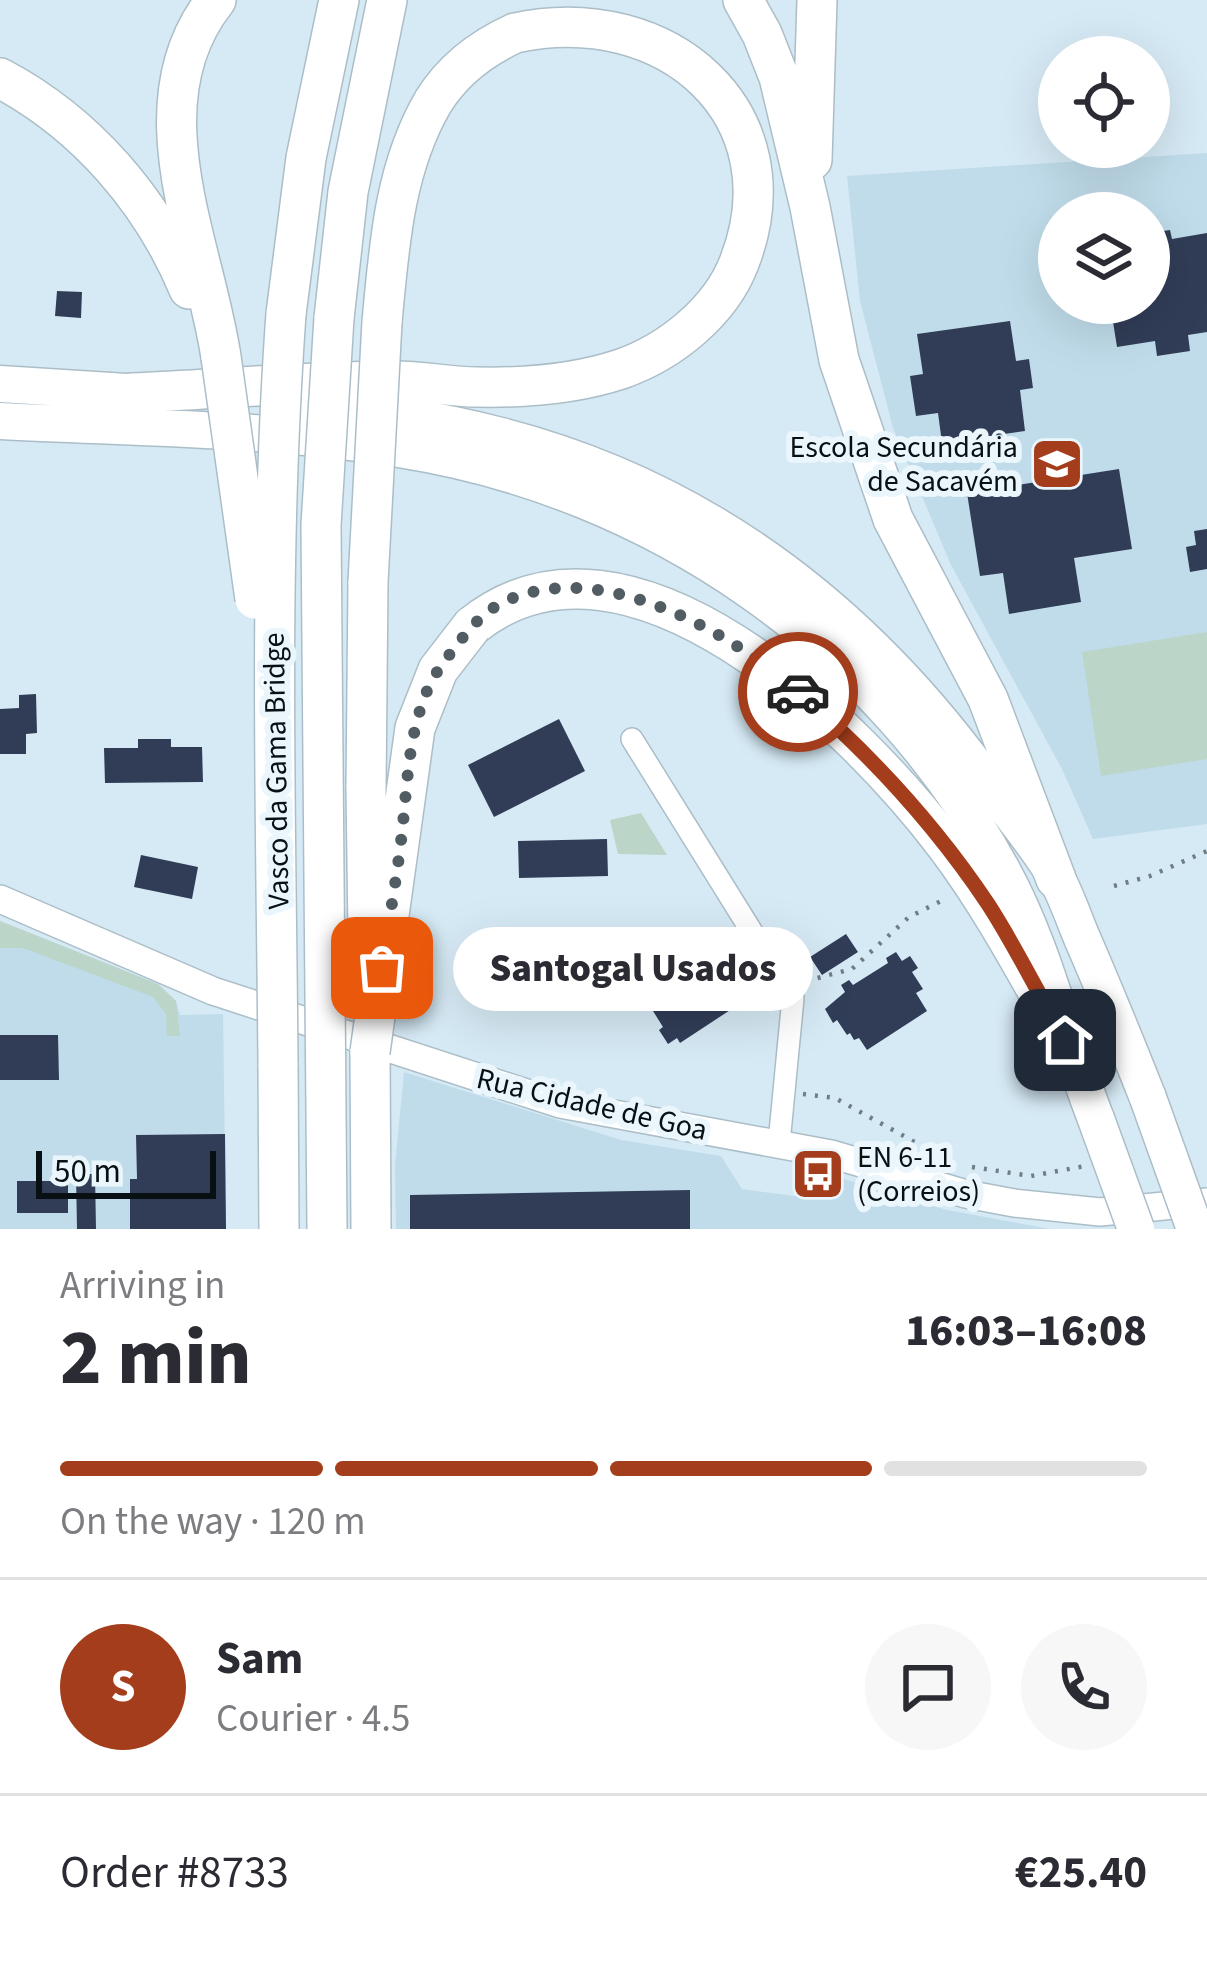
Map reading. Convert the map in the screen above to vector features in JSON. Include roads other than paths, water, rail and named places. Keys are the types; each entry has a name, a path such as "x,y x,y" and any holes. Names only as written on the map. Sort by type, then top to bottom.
{"highway":[{"path":"216,0 188,45 179,71 176,106 186,196 214,308 275,741"},
{"name":"Vasco da Gama Bridge","path":"327,1229 321,525 334,318 348,193 387,0"},
{"path":"743,0 763,34 779,77 839,360 893,519 988,699 1056,879 1148,1098 1195,1229"},
{"path":"810,207 817,0"},
{"name":"Vasco da Gama Bridge","path":"279,1229 275,523 286,314 306,158 338,4"},
{"path":"132,392 399,381 514,386 592,377 652,356 680,338 734,277 756,203 753,157 741,121 719,82 687,50 648,27 607,17 573,17 536,24 474,56 434,101 404,172 395,208 382,322 369,513 366,788 371,1229"},
{"path":"0,78 53,112 116,170 156,224 221,358"},
{"path":"0,385 302,400 456,425 550,451 675,502 776,562 877,649 963,748 1056,879"},
{"path":"0,421 301,436 402,449 523,479 590,502 686,549 756,593 848,668 938,770 1006,877 1034,938 1065,1040 1136,1229"},
{"path":"370,1052 415,728 438,670 472,626 498,605 527,595 601,590 646,600 694,620 780,676 876,764 946,845 990,907 1065,1040"}],"street":[{"path":"632,739 788,985 794,1013 779,1144"},
{"name":"Rua Cidade de Goa","path":"0,899 212,991 470,1077 617,1116 831,1154 966,1194 1014,1203 1100,1212 1207,1202"}],"place":[{"name":"Escola Secundária de Sacavém","path":"1057,464"},
{"name":"Santogal Usados","path":"382,968"},
{"name":"EN 6-11 (Correios)","path":"818,1174"}]}
